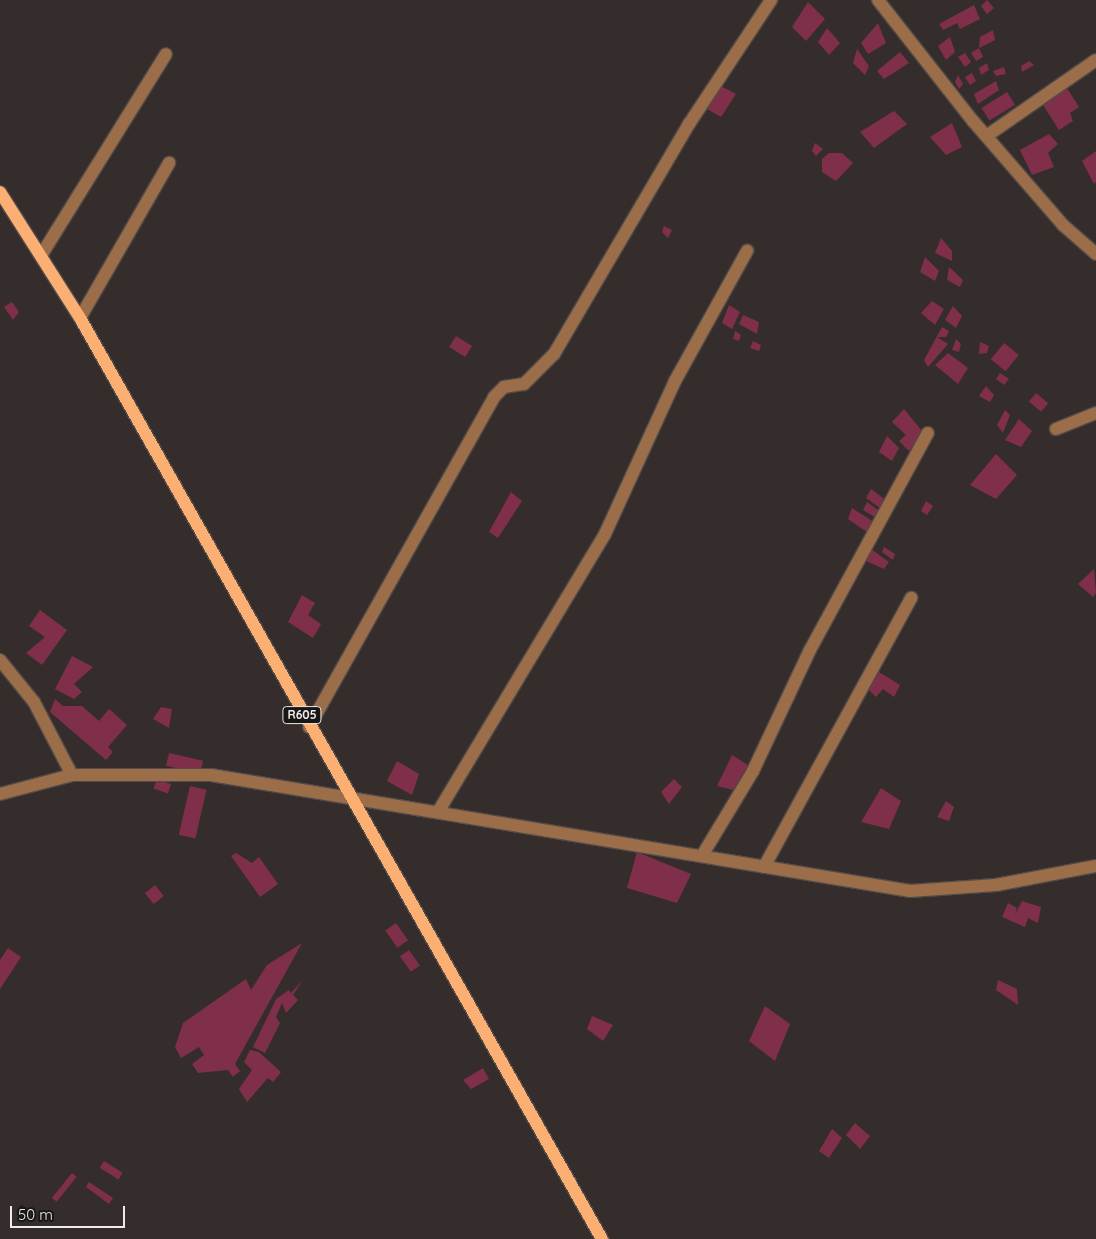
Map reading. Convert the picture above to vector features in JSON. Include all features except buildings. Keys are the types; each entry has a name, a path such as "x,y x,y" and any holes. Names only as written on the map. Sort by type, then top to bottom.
{"main road":[{"name":"R605","path":"0,192 42,254 80,318 308,727 354,802 602,1239"}],"street":[{"path":"308,727 494,397 504,387 524,384 554,354 689,124 771,0"},
{"path":"878,0 921,58 1063,225 1096,254"},
{"path":"42,254 166,54"},
{"path":"988,135 1096,60"},
{"path":"80,318 169,163"},
{"path":"438,812 606,534 676,381 747,251"},
{"path":"1056,430 1096,414"},
{"path":"703,854 753,771 810,650 928,433"},
{"path":"764,866 911,598"},
{"path":"0,660 34,702 72,776"},
{"path":"0,794 72,776 211,775 354,802 438,812 703,854 910,891 996,885 1096,866"}]}
